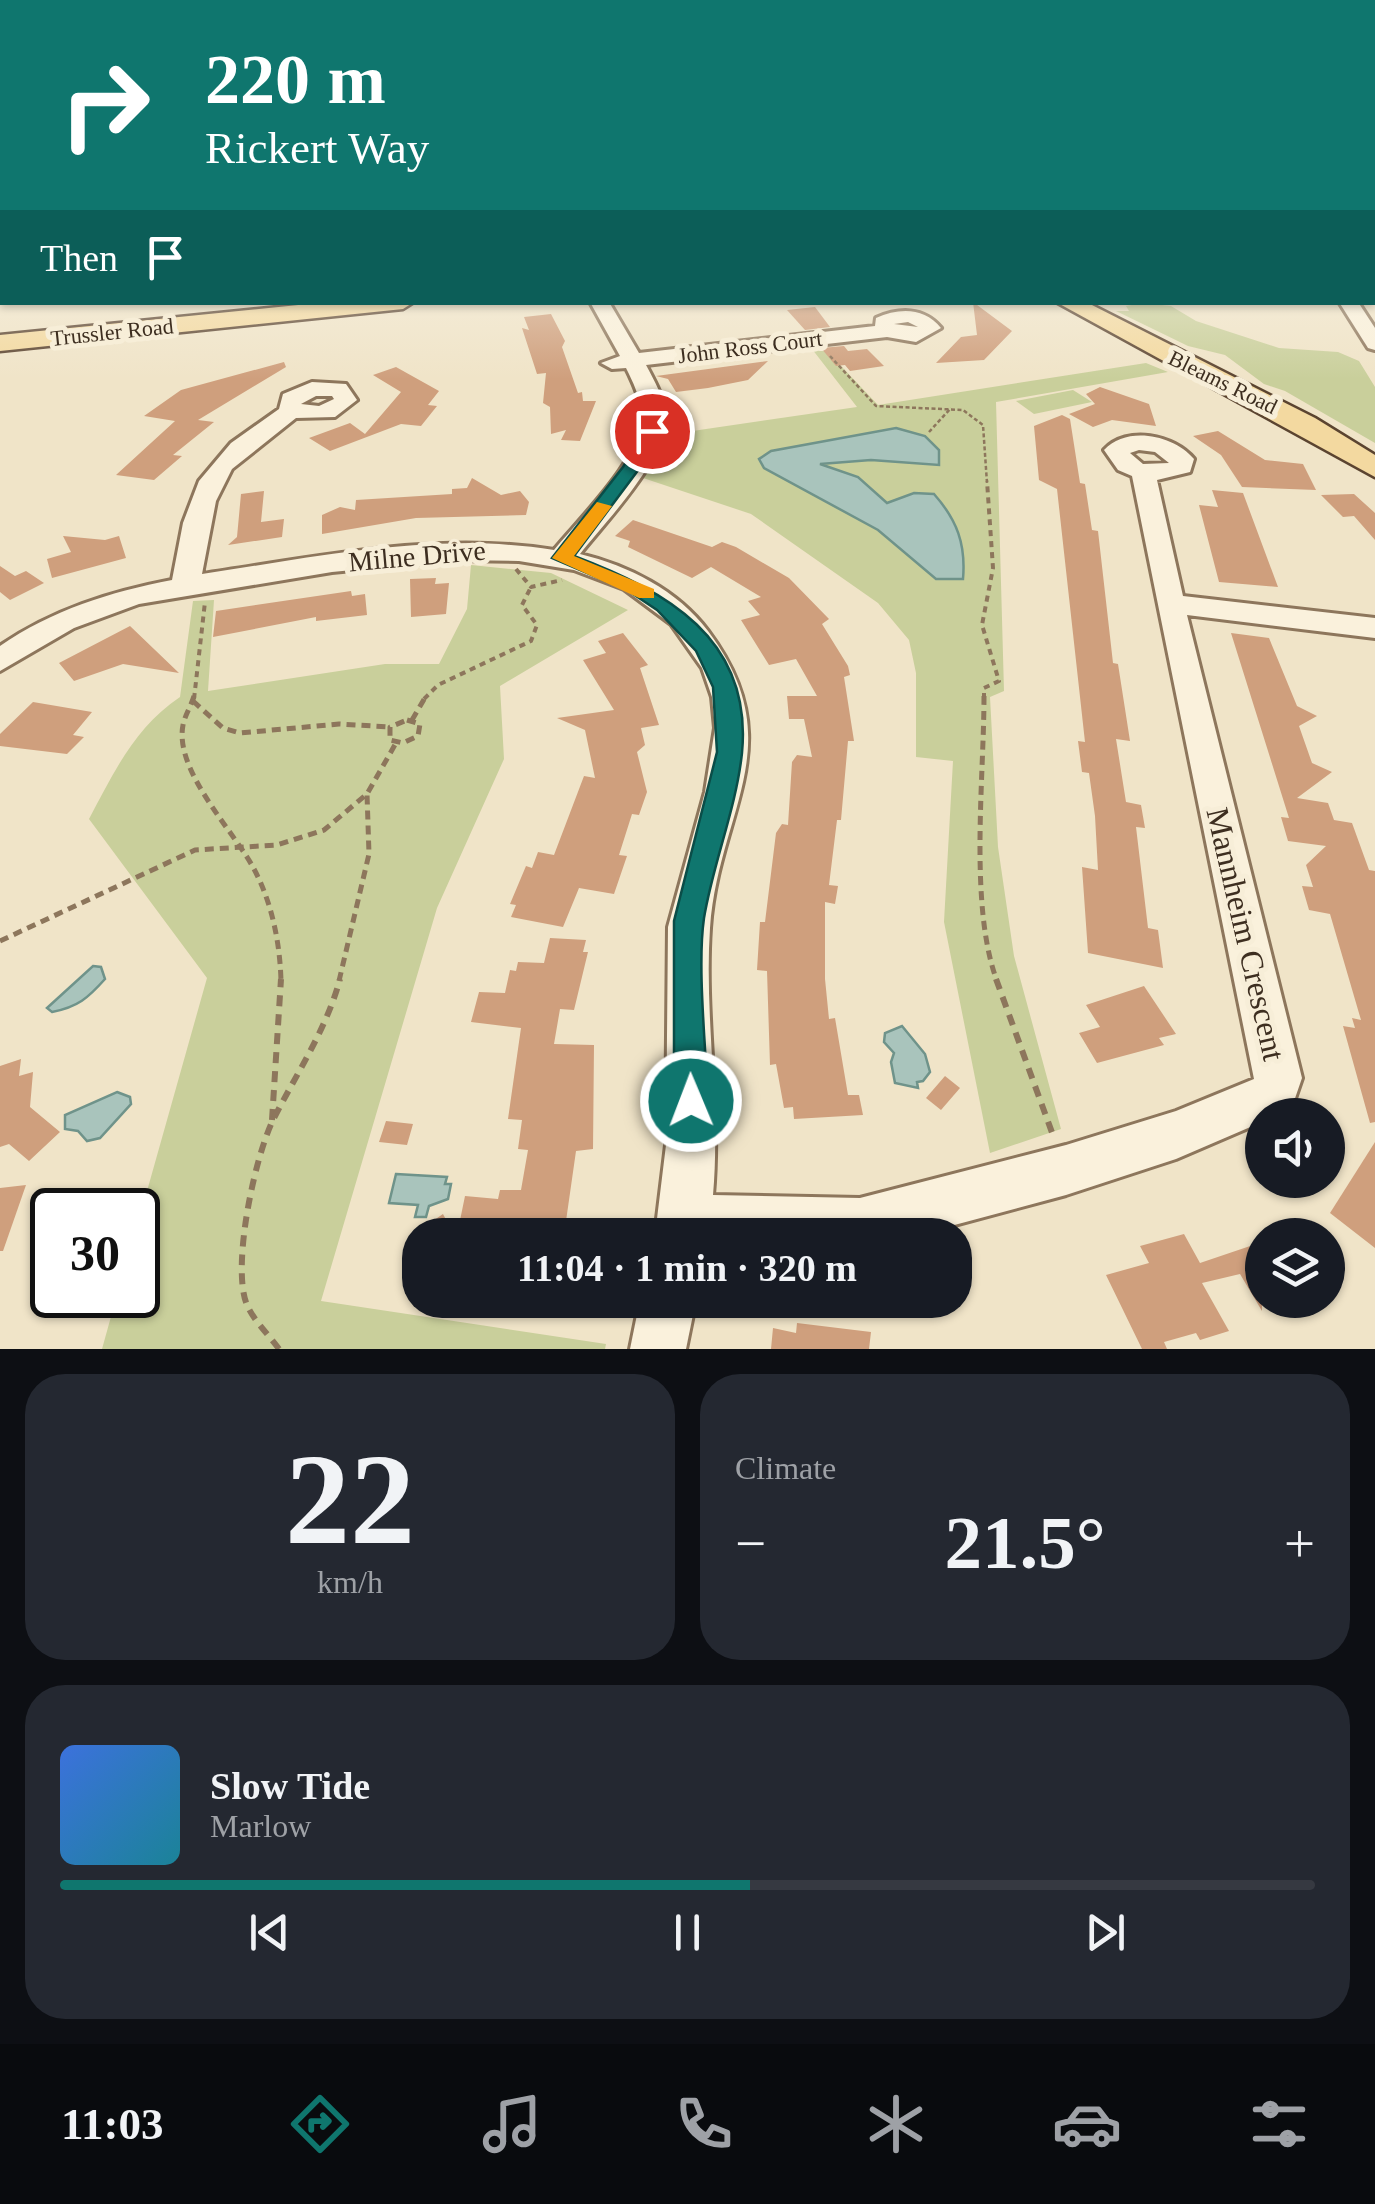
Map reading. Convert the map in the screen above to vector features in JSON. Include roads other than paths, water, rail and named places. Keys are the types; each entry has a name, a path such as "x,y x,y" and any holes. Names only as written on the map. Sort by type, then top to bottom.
{"main road":[{"name":"Trussler Road","path":"0,343 374,305"},
{"name":"Bleams Road","path":"1073,305 1290,416 1375,468"}],"street":[{"path":"550,556 630,469 652,431 654,414 648,394 582,305"},
{"path":"600,305 621,362"},
{"path":"1360,311 1375,344"},
{"name":"John Ross Court","path":"621,362 887,330"},
{"path":"196,584 203,492 212,475 258,432 292,410"},
{"name":"Mannheim Crescent","path":"883,1218 1066,1170 1260,1103 1274,1094 1278,1078 1144,489 1144,472"},
{"name":"Milne Drive","path":"0,661 41,630 88,608 196,584 440,550 550,556 634,586 676,615 692,629 719,669 729,706 727,768 689,921 691,1138 684,1218"},
{"path":"1170,604 1375,628"},
{"path":"658,1349 664,1318"}],"water":[{"path":"896,428 925,436 939,450 939,465 871,460 820,464 858,477 887,503 914,493 934,494 958,533 963,579 936,579 878,530 764,468 759,459 771,451"},
{"path":"93,966 101,967 105,979 93,991 69,1007 52,1012 47,1008"},
{"path":"902,1026 925,1054 930,1072 917,1082 918,1088 895,1083 891,1062 894,1053 884,1042 885,1033"},
{"path":"117,1092 130,1097 131,1104 100,1138 87,1141 78,1131 65,1129 65,1115"},
{"path":"396,1174 447,1177 445,1184 451,1184 448,1199 429,1206 426,1217 415,1217 418,1205 389,1203"}]}
